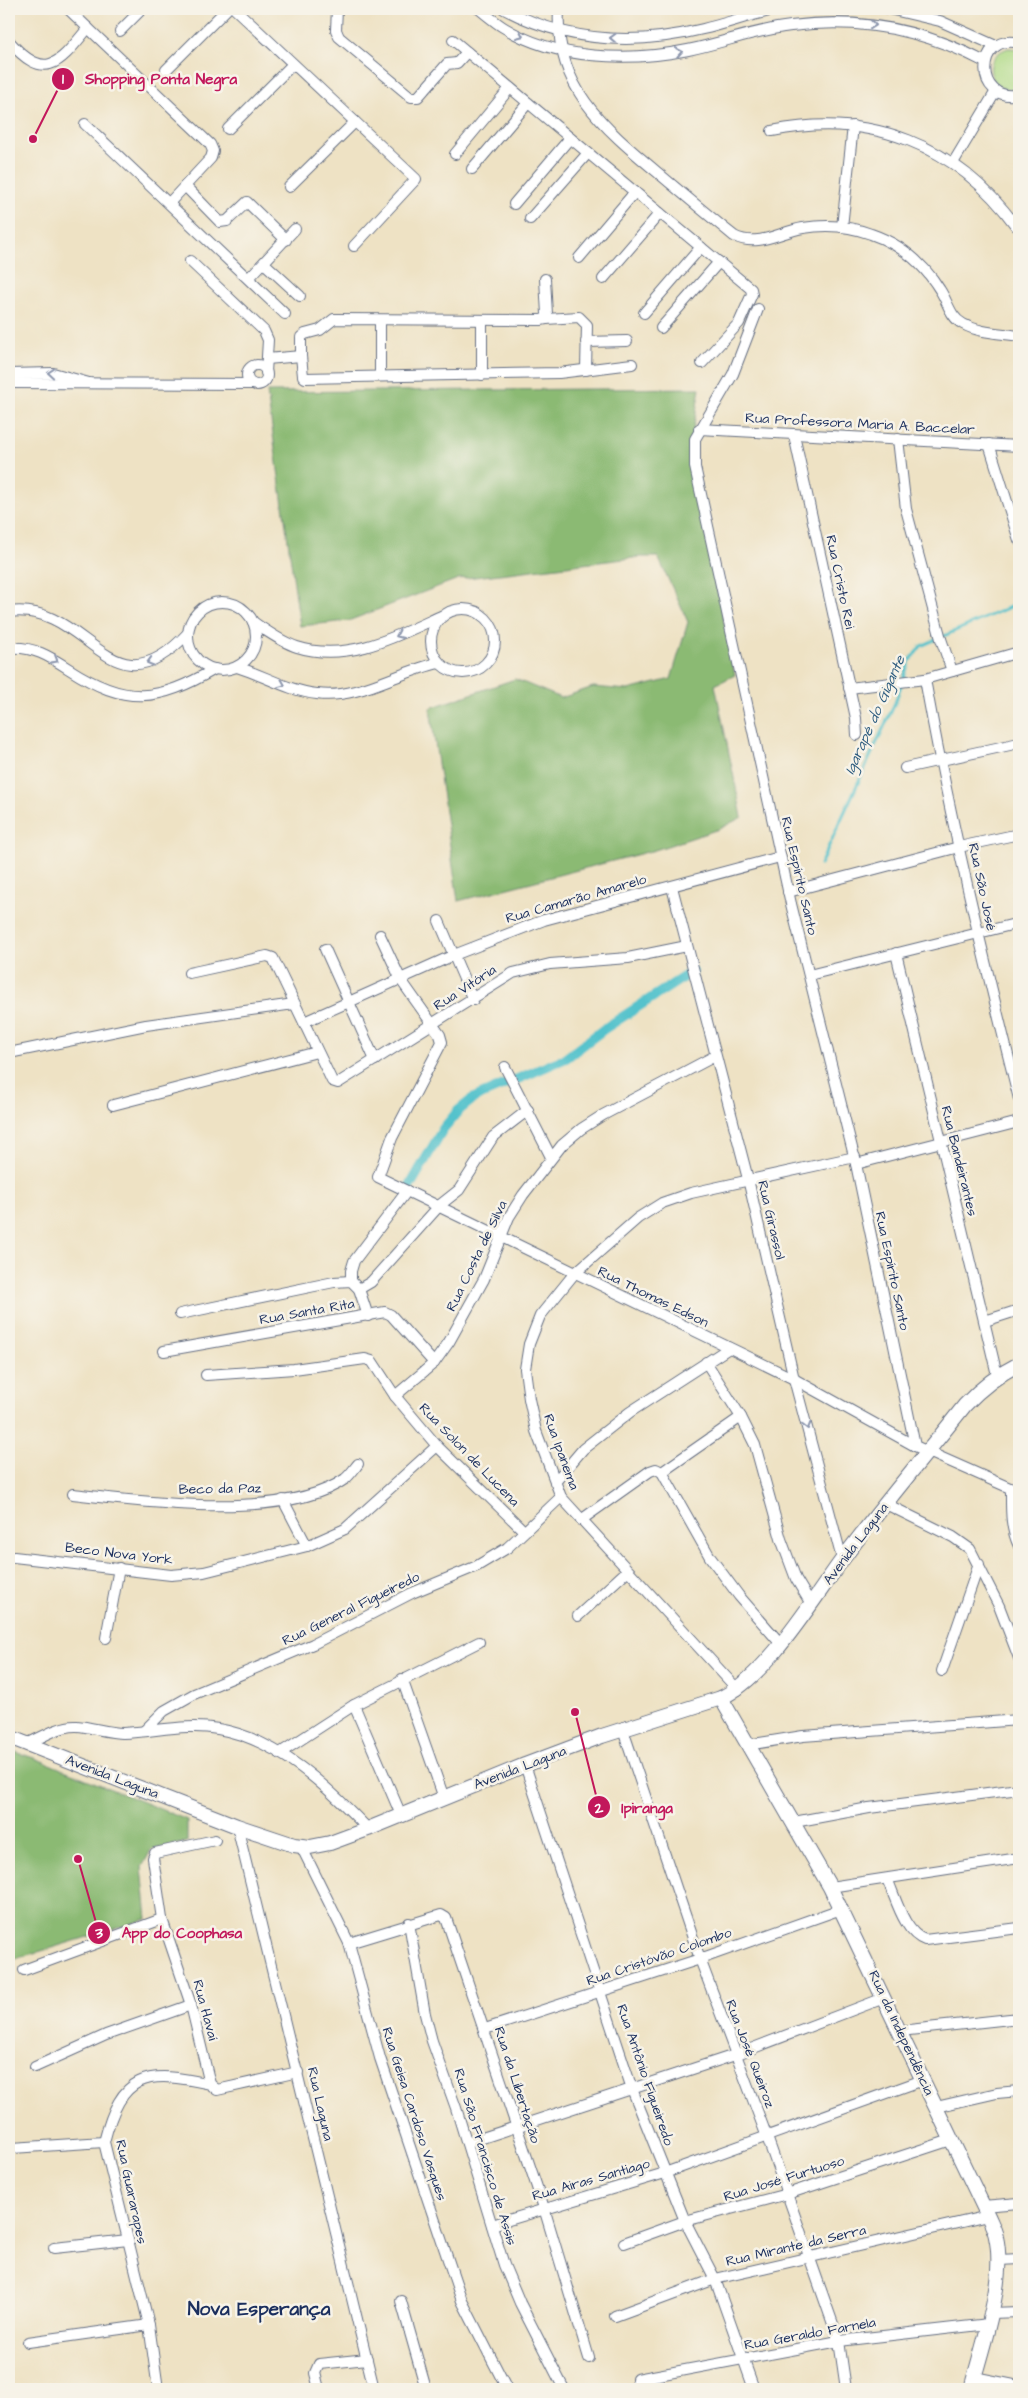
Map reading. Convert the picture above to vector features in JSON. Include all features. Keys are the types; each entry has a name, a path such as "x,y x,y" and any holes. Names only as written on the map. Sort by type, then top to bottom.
{"main road":[{"name":"Avenida Laguna","path":"9,1736 237,1826 301,1846 325,1844 368,1830 525,1765 721,1698 738,1690 758,1671 811,1604 842,1559 980,1388 998,1375 1019,1364"},
{"name":"Rua da Independência","path":"721,1698 830,1887 986,2211 996,2238 999,2260 990,2318 973,2383"}],"street":[{"path":"68,9 210,144 213,151 211,158 170,202"},
{"path":"120,31 142,9"},
{"path":"166,70 227,9"},
{"path":"234,9 416,179 354,246"},
{"path":"337,9 336,30 339,37 411,96 418,97 447,64 457,63 467,52"},
{"path":"479,9 512,32 535,42 563,50 598,55 651,55 688,50 772,28 813,24 854,24 893,28 927,36 985,62"},
{"path":"504,9 531,22 559,31 591,37 649,38 688,32 780,9"},
{"path":"559,9 559,31 568,70 578,90 603,126 734,236 756,241 804,228 842,227 883,238 907,253 928,273 944,296 952,314 964,324 1019,336"},
{"path":"889,9 920,12 996,46"},
{"path":"9,41 35,64 47,65 61,60 88,28"},
{"path":"453,40 751,289 752,294 739,323 702,363"},
{"path":"1019,43 1008,42 996,46 985,62 986,78 996,91 1008,95 1019,94"},
{"path":"228,129 294,64"},
{"path":"455,154 510,88"},
{"path":"953,163 996,91"},
{"path":"472,169 528,103"},
{"path":"289,187 355,122"},
{"path":"85,124 170,202 285,314"},
{"path":"772,130 808,125 853,126 898,136 932,150 953,163 992,196 1016,226"},
{"path":"842,227 853,126"},
{"path":"514,204 570,138"},
{"path":"530,219 588,153"},
{"path":"185,186 220,222 227,221 247,202 286,240"},
{"path":"579,258 635,192"},
{"path":"603,279 660,213"},
{"path":"249,278 295,229"},
{"path":"644,313 700,247"},
{"path":"9,383 263,383 266,373 268,340 264,331 190,261"},
{"path":"661,328 718,262"},
{"path":"264,263 300,296"},
{"path":"544,279 546,319"},
{"name":"Rua Espírito Santo","path":"758,309 733,374 699,429 695,439 695,467 788,892 855,1160 915,1446"},
{"path":"586,370 586,325 580,317 482,320 334,320 330,321 320,330 301,337 301,356 303,376 305,378 380,375 560,373 586,370 632,364"},
{"path":"380,320 380,375"},
{"path":"482,320 482,375"},
{"path":"252,384 248,379 252,368 268,340"},
{"path":"586,342 627,341"},
{"path":"267,359 301,356"},
{"path":"226,384 252,368 262,367 266,373"},
{"path":"9,374 53,373 78,378 93,384"},
{"name":"Rua Professora Maria A. Baccelar","path":"699,429 1019,446"},
{"name":"Rua Cristo Rei","path":"794,435 856,718 857,735"},
{"path":"898,439 906,509 937,625 952,671"},
{"path":"989,444 1019,540"},
{"path":"9,612 37,612 58,621 109,656 132,666 157,661 172,651 188,633 195,615 211,604 221,602 240,607 253,622 296,646 323,652 356,649 387,640 443,615 457,609 472,610 489,622 495,640 493,653 479,669 469,673 458,673 448,669 439,662 433,653 431,643 432,632 443,615"},
{"path":"188,633 194,654 206,666 226,670 245,661 253,650 256,632 253,622"},
{"path":"9,648 33,649 84,679 108,690 127,695 152,696 171,690 215,669"},
{"path":"849,688 925,680 1019,652"},
{"path":"237,666 301,691 318,694 340,694 439,662"},
{"name":"Rua São José","path":"925,680 939,761 978,933 1019,1099"},
{"path":"905,768 1019,743"},
{"path":"788,892 959,847 1019,834"},
{"name":"Rua Camarão Amarelo","path":"304,1022 454,955 544,920 780,857"},
{"name":"Rua Girassol","path":"672,887 748,1179 794,1379 842,1559"},
{"path":"439,921 473,1000"},
{"path":"809,975 1019,923"},
{"path":"380,934 401,980 432,1026"},
{"name":"Rua Vitória","path":"317,1052 332,1082 338,1083 432,1026 498,982 529,968 628,958 686,946"},
{"path":"325,949 375,1060"},
{"name":"Rua Bandeirantes","path":"896,953 940,1144 998,1375"},
{"path":"113,1105 317,1052 273,958 267,956 189,973"},
{"path":"9,1053 146,1025 294,1004"},
{"name":"Rua Thomas Edson","path":"432,1026 440,1035 441,1045 392,1138 378,1177 440,1205 574,1274 794,1379 915,1446"},
{"name":"Rua Costa de Silva","path":"395,1396 434,1363 449,1342 484,1278 509,1217 523,1194 551,1157 588,1124 716,1056"},
{"path":"505,1067 551,1157"},
{"path":"359,1290 371,1282 440,1205 459,1190 493,1137 528,1110"},
{"name":"Rua Ipanema","path":"738,1690 561,1497 536,1431 525,1369 529,1344 540,1316 574,1274 638,1218 662,1204 691,1193 748,1179 940,1144 1019,1122"},
{"path":"368,1316 359,1290 351,1281 354,1261 407,1191"},
{"path":"180,1314 334,1282 351,1281"},
{"path":"985,1321 1019,1310"},
{"name":"Rua Santa Rita","path":"164,1351 385,1312 391,1315 434,1363"},
{"path":"555,1482 583,1450 630,1412 729,1348"},
{"name":"Rua Solon de Lucena","path":"206,1375 294,1369 369,1360 375,1365 395,1396 437,1446 524,1531"},
{"path":"706,1362 741,1417 755,1445 787,1555 796,1579 811,1604"},
{"path":"662,1472 741,1417"},
{"name":"Beco Nova York","path":"14,1557 118,1568 171,1576 191,1574 307,1546 345,1529 437,1446"},
{"path":"915,1446 1015,1490 1011,1518 1014,1535 1019,1546"},
{"name":"Beco da Paz","path":"73,1494 188,1505 230,1505 283,1500 324,1489 346,1478 358,1464"},
{"path":"581,1520 650,1471 662,1472 710,1557 739,1596 780,1643"},
{"name":"Rua General Figueiredo","path":"144,1731 164,1710 194,1694 313,1644 412,1592 477,1566 506,1548 561,1497"},
{"path":"283,1500 307,1546"},
{"path":"886,1504 953,1537 970,1549 1003,1614 1019,1658"},
{"path":"942,1671 978,1564"},
{"path":"106,1638 118,1568"},
{"path":"578,1616 628,1571"},
{"path":"280,1753 354,1705 402,1679 479,1642"},
{"path":"402,1679 444,1798"},
{"path":"354,1705 401,1815"},
{"path":"747,1745 803,1736 1019,1720"},
{"path":"27,1744 59,1730 75,1726 121,1733 218,1728 245,1737 280,1753 337,1797 368,1830"},
{"name":"Rua José Queiroz","path":"623,1730 700,1959 767,2137 839,2341 846,2389"},
{"name":"Rua Antônio Figueiredo","path":"525,1765 632,2089 685,2221 716,2279 754,2389"},
{"path":"794,1822 868,1808 1019,1788"},
{"name":"Rua Laguna","path":"237,1826 374,2389"},
{"name":"Rua Havaí","path":"210,2084 191,2005 162,1918 154,1875 155,1853 215,1840"},
{"name":"Rua Geisa Cardoso Vasques","path":"301,1846 348,1943 380,2058 462,2301 507,2389"},
{"path":"830,1887 1019,1858"},
{"path":"887,1879 910,1929 918,1938 925,1940 1019,1928"},
{"name":"Rua Cristóvão Colombo","path":"485,2030 700,1959 841,1909"},
{"name":"Rua da Libertação","path":"348,1943 440,1915 446,1918 544,2208 590,2358"},
{"path":"24,1970 162,1918"},
{"name":"Rua São Francisco de Assis","path":"409,1923 424,2014 467,2143 504,2265 520,2303 564,2389"},
{"path":"467,2143 735,2056 884,1998"},
{"path":"35,2067 106,2035 191,2005"},
{"path":"900,2031 1019,2018"},
{"path":"210,2084 217,2090 298,2072"},
{"name":"Rua Guararapes","path":"158,2389 148,2325 104,2142 110,2116 120,2097 133,2084 158,2076 210,2084"},
{"name":"Rua Airas Santiago","path":"492,2225 665,2173 923,2080"},
{"path":"936,2107 997,2093 1019,2091"},
{"name":"Rua José Furtuoso","path":"624,2243 685,2221 787,2194 951,2140"},
{"path":"12,2148 104,2142"},
{"name":"Rua Mirante da Serra","path":"615,2316 716,2279 1019,2203"},
{"path":"54,2248 128,2240"},
{"path":"999,2260 1019,2259"},
{"path":"401,2301 426,2389"},
{"name":"Rua Geraldo Farnela","path":"637,2380 839,2341 1019,2312"},
{"path":"28,2342 148,2325"},
{"path":"319,2389 315,2373 319,2364 367,2359"},
{"path":"973,2383 1019,2386"}],"green space":[{"path":"1009,48 1019,49 1019,88 1008,90 999,86 994,81 991,64 997,54"},
{"path":"700,388 689,455 735,675 715,685 742,817 719,829 655,850 458,901 430,708 515,679 561,698 593,687 628,690 671,679 688,622 658,557 641,557 458,579 348,621 300,626 267,392"},
{"path":"9,1750 37,1759 187,1820 187,1842 151,1850 142,1867 147,1919 15,1959 9,1956"}],"waterway":[{"name":"Igarapé do Gigante","path":"820,865 895,703 909,662 921,646 1019,603"},
{"path":"407,1191 443,1129 458,1111 474,1098 566,1058 604,1029 693,971"}],"place":[{"name":"Shopping Ponta Negra","path":"33,139"},
{"name":"Ipiranga","path":"575,1712"},
{"name":"App do Coophasa","path":"78,1859"}],"district":[{"name":"Nova Esperança","path":"259,2309"}]}
